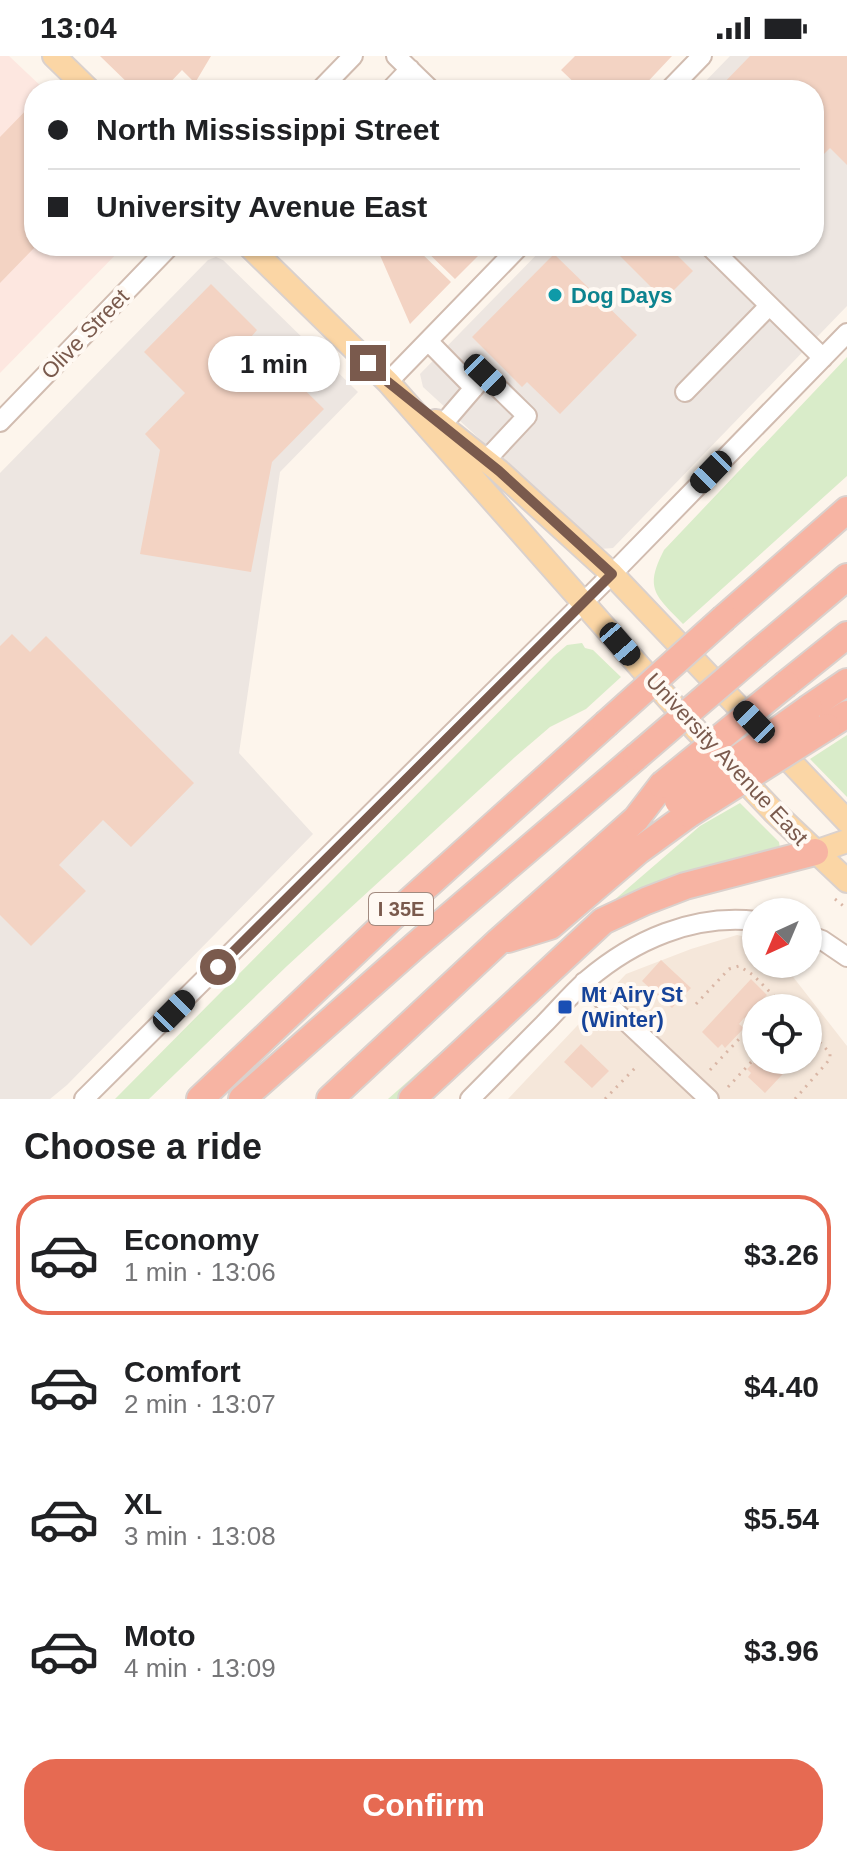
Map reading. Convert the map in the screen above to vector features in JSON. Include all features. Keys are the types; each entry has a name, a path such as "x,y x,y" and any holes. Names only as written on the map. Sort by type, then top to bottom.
{"highway":[{"name":"I 35E","path":"200,1099 403,908 847,510"},
{"path":"242,1099 416,945 847,577"},
{"path":"497,943 550,926 638,851 676,800 786,684 847,635"},
{"path":"676,800 847,682"},
{"path":"330,1099 636,819 837,721"},
{"path":"412,1099 603,921 685,886 815,852"}],"main road":[{"path":"54,56 79,80"},
{"name":"University Avenue East","path":"259,256 388,382 704,739 774,812 847,881"},
{"name":"University Avenue East","path":"388,382 486,460 612,574 847,821"},
{"path":"815,852 847,841"}],"street":[{"path":"330,80 353,56"},
{"path":"679,80 702,56"},
{"path":"403,63 421,80"},
{"name":"Olive Street","path":"0,422 160,256"},
{"path":"388,382 510,256"},
{"path":"719,256 823,358"},
{"path":"685,392 769,306"},
{"path":"84,1099 612,574 847,333"},
{"path":"428,341 474,388"},
{"path":"442,425 485,375 527,416 486,460"},
{"path":"470,1099 584,982 633,947 680,927 713,921 742,921"},
{"path":"822,940 847,957"},
{"path":"584,982 709,1099"}],"path":[{"path":"696,1004 729,969 739,966 772,994"},
{"path":"710,1070 742,1036"},
{"path":"822,1045 830,1053 830,1059 822,1068"},
{"path":"605,1099 638,1065"},
{"path":"728,1087 742,1072"},
{"path":"795,1099 817,1074"}],"shaded area":[{"path":"0,56 9,56 34,80 24,80 24,256 114,256 0,373"},
{"path":"730,56 847,56 847,306 613,548 600,549 423,387 420,374 535,256 824,256 824,80 707,80"},
{"path":"216,257 223,260 358,392 280,472 239,753 313,834 67,1085 50,1099 0,1099 0,473 208,260"},
{"path":"742,936 742,978 794,978 806,994 742,994 742,1074 822,1074 822,1014 847,1046 847,1099 508,1099 626,974 691,949"}],"green space":[{"path":"847,357 847,476 683,624 665,606 656,591 655,574 664,550"},
{"path":"582,643 621,677 586,709 550,727 515,757 287,966 149,1099 115,1099 554,656 567,645"},
{"path":"847,735 847,797 810,759"},
{"path":"740,803 779,842 780,848 635,893 399,1099 388,1099 700,826"}],"building":[{"path":"100,56 211,56 197,80 192,80 182,70 172,80 125,80"},
{"path":"575,56 672,56 649,80 572,80 561,70"},
{"path":"750,56 847,56 847,165 830,148 824,154 824,80 727,80"},
{"path":"24,112 26,256 0,283 0,137"},
{"path":"380,256 424,256 451,282 410,324"},
{"path":"431,256 478,256 455,279"},
{"name":"Dog Days","path":"552,256 556,256 637,335 560,414 527,382 522,387 472,337"},
{"path":"620,256 678,256 693,271 664,300"},
{"path":"211,284 257,330 251,337 324,409 272,462 251,572 140,554 160,450 145,434 185,393 144,352"},
{"path":"12,634 30,652 46,636 194,783 131,847 103,820 59,865 86,891 31,946 0,915 0,646"},
{"path":"661,960 691,988 672,1008 642,981"},
{"path":"751,979 766,994 742,994 742,1020 739,1024 742,1030 725,1048 722,1044 718,1048 702,1032"},
{"path":"581,1044 609,1071 592,1088 564,1062"},
{"path":"750,1074 783,1074 765,1093 748,1077"}],"place":[{"name":"Dog Days","path":"555,295"},
{"name":"Mt Airy St (Winter)","path":"565,1007"}],"route":[{"path":"218,967 612,574 499,471 368,363"}]}
